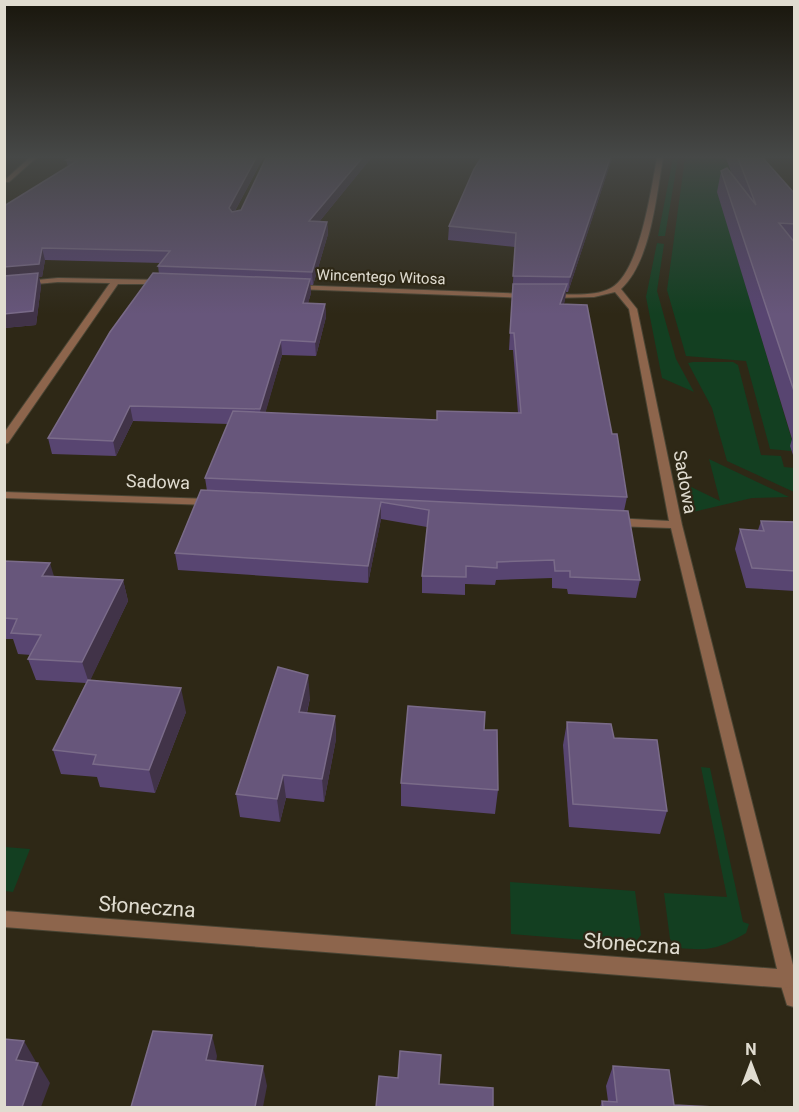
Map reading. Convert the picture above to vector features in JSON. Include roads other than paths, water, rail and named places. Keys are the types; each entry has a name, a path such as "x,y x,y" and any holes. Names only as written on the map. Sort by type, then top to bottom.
{"street":[{"path":"617,289 637,260 650,210"},
{"path":"4,285 58,280 173,283"},
{"path":"4,441 116,281"},
{"name":"Wincentego Witosa","path":"288,286 538,297 582,296 617,289"},
{"name":"Sadowa","path":"607,521 676,525 633,309 617,289"},
{"name":"Sadowa","path":"4,495 225,503"},
{"path":"676,525 795,998"},
{"name":"Słoneczna","path":"4,919 789,979"}]}
